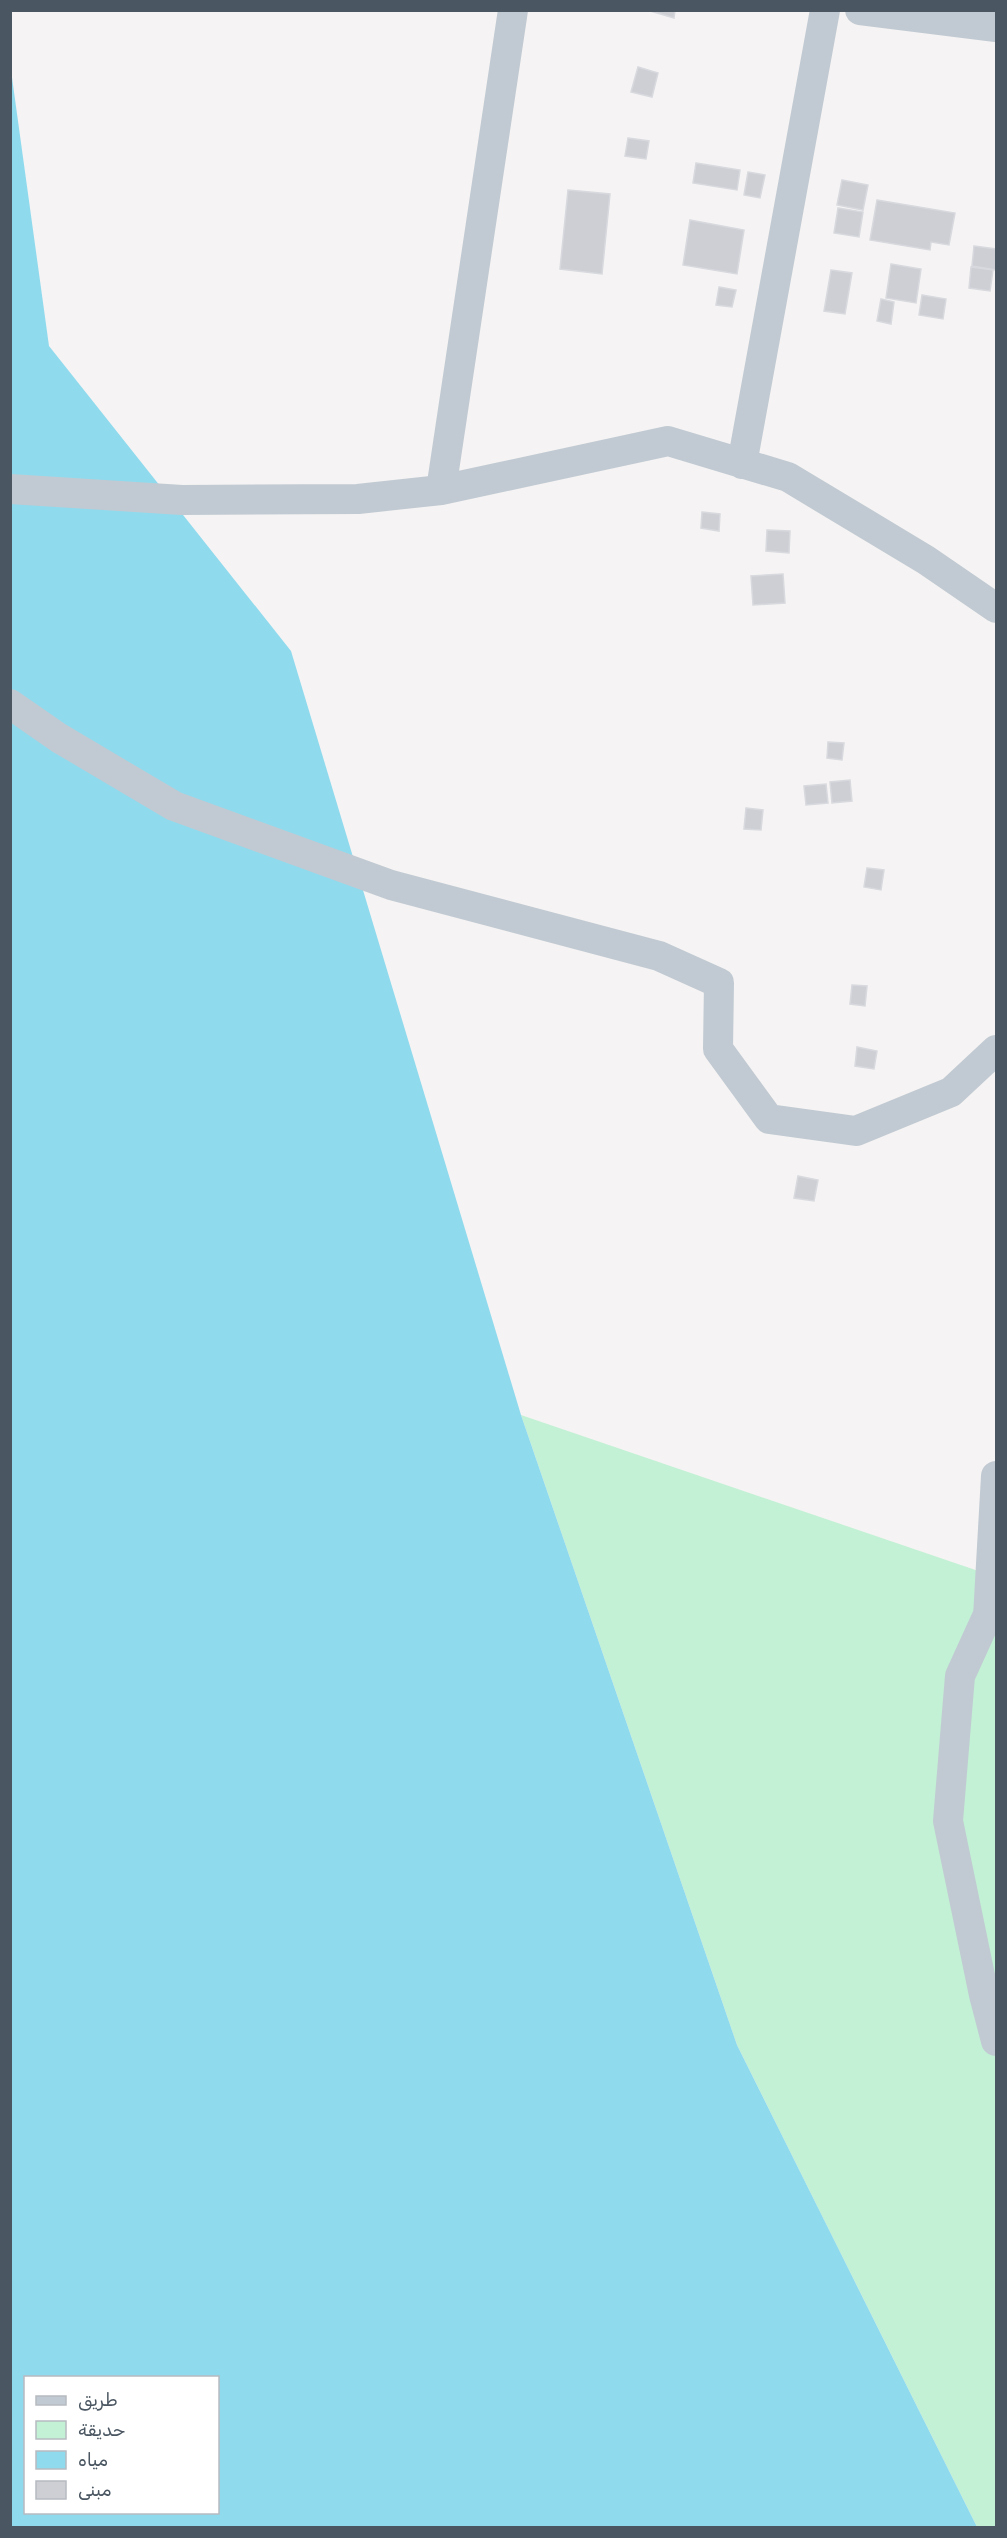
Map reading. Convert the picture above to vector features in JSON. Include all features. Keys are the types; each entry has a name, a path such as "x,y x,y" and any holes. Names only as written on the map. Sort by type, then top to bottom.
{"street":[{"path":"441,490 513,10"},
{"path":"742,464 825,10"},
{"path":"860,10 996,27"},
{"path":"10,489 182,500 358,499 441,490 668,441 788,477 926,560 996,608"},
{"path":"10,704 59,738 174,807 391,885 659,956 719,983 718,1049 770,1119 856,1131 951,1092 996,1050"},
{"path":"996,1476 992,1607 960,1676 948,1821 984,1995 996,2041"}],"green space":[{"path":"521,1415 996,1577 996,2527 977,2527 737,2045"}],"water":[{"path":"10,63 49,346 291,651 521,1415 737,2045 977,2527 11,2527"}],"building":[{"path":"647,10 675,10 674,18"},
{"path":"638,67 658,73 652,97 631,92"},
{"path":"628,138 649,141 646,159 625,156"},
{"path":"696,163 740,170 737,190 693,183"},
{"path":"748,172 765,175 760,198 744,195"},
{"path":"842,180 868,185 863,210 837,205"},
{"path":"568,190 610,194 602,274 560,269"},
{"path":"877,200 955,213 949,245 931,242 930,250 870,240"},
{"path":"838,208 863,212 859,237 834,233"},
{"path":"690,220 744,230 737,274 683,265"},
{"path":"974,246 996,249 996,270 972,266"},
{"path":"891,264 921,269 916,303 886,298"},
{"path":"971,267 993,270 990,291 969,288"},
{"path":"831,270 852,273 845,314 824,311"},
{"path":"719,287 736,290 732,307 716,305"},
{"path":"922,295 946,299 943,319 919,315"},
{"path":"881,299 894,302 891,324 877,321"},
{"path":"702,512 720,514 719,531 701,528"},
{"path":"767,530 790,531 789,553 766,551"},
{"path":"783,574 785,603 753,605 751,576"},
{"path":"828,742 844,743 842,760 827,758"},
{"path":"850,780 852,801 832,803 830,782"},
{"path":"826,784 828,803 806,805 804,786"},
{"path":"746,808 763,810 761,830 744,829"},
{"path":"867,868 884,870 881,890 864,887"},
{"path":"852,985 867,986 865,1006 850,1004"},
{"path":"857,1047 877,1051 874,1069 855,1066"},
{"path":"798,1176 818,1180 814,1201 794,1198"}]}
